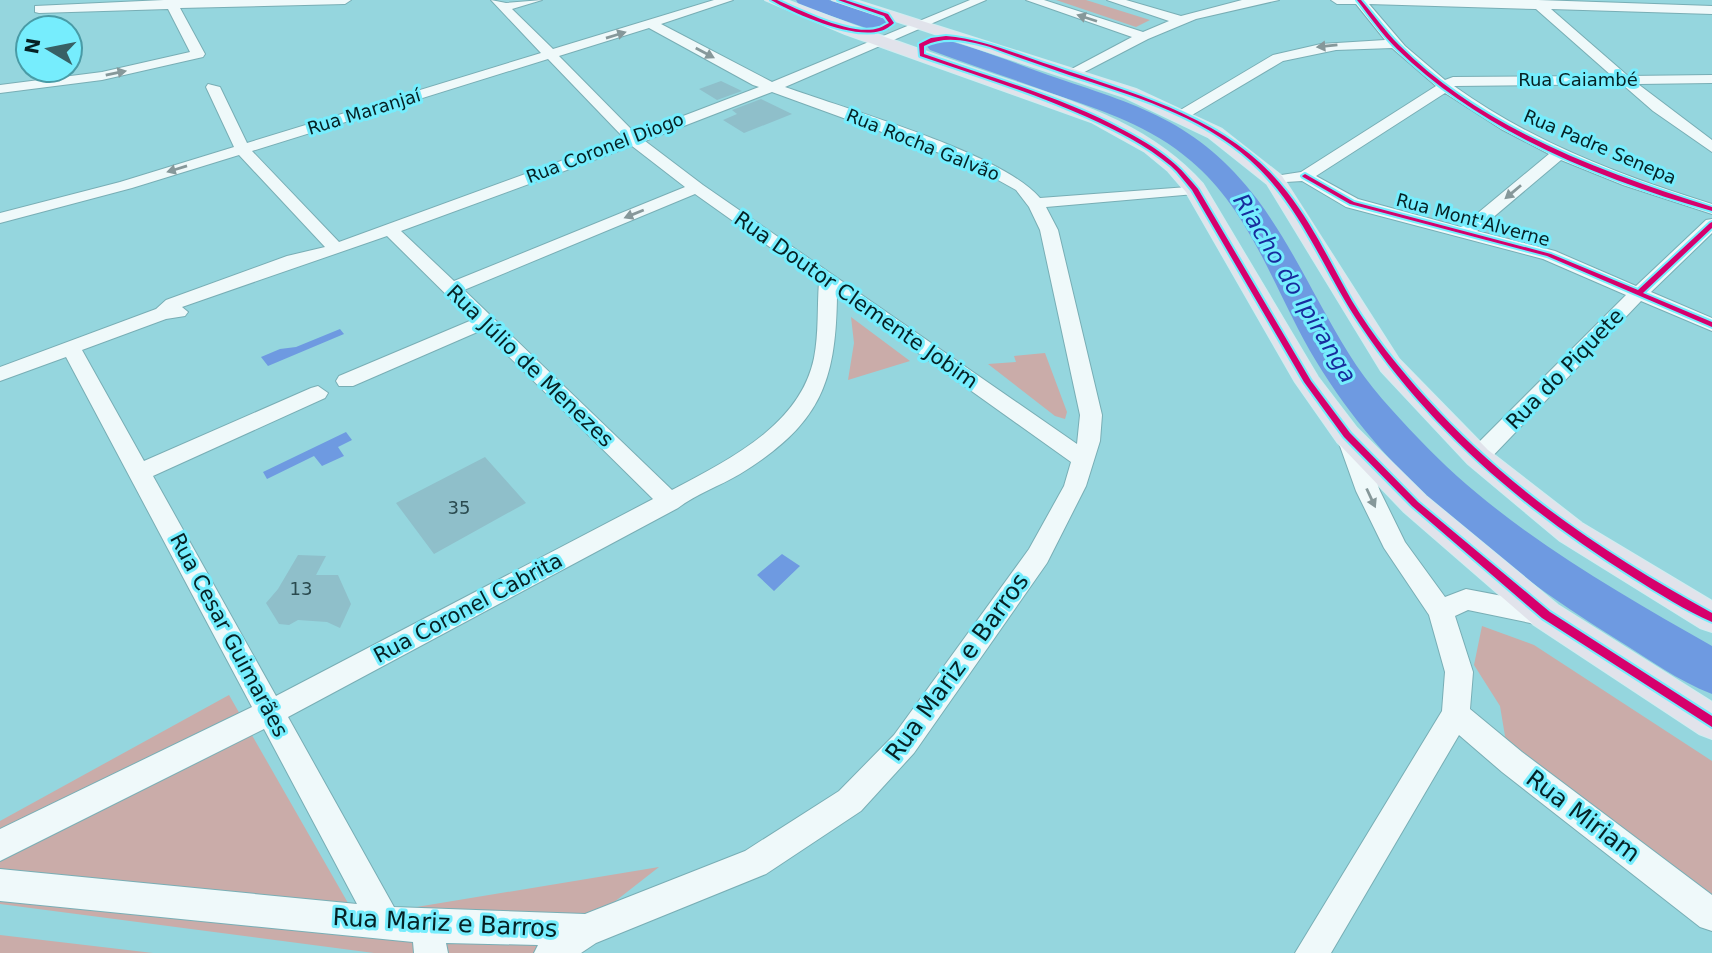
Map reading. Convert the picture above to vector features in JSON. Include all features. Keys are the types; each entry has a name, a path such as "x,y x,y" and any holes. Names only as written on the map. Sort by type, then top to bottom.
{"main road":[{"path":"773,0 857,33 890,40 922,55 1115,127 1162,155 1184,173 1195,189 1308,382 1347,435 1415,504 1546,615 1712,722"},
{"path":"840,0 1130,93 1182,115 1215,133 1275,180 1390,365 1478,457 1571,531 1669,595 1712,618"},
{"path":"857,33 888,27 892,21 886,15"},
{"path":"938,19 980,35 1008,53"},
{"path":"922,55 919,47 926,41 954,38"}],"street":[{"path":"39,9 171,2 345,0"},
{"path":"500,4 536,0"},
{"name":"Rua Maranjaí","path":"0,218 61,204 243,150 727,0"},
{"name":"Rua Coronel Diogo","path":"0,374 163,313 177,312 279,275 314,257 890,40 980,0"},
{"path":"1032,0 1142,36"},
{"path":"1113,0 1177,19"},
{"path":"1071,75 1177,19 1220,7 1273,0"},
{"path":"1337,0 1679,4 1712,9"},
{"name":"Rua Padre Senepa","path":"1359,0 1395,44 1444,85 1505,123 1561,152 1712,209"},
{"path":"0,89 102,76 198,54 171,2"},
{"path":"1536,3 1712,148"},
{"name":"Rua Doutor Clemente Jobim","path":"500,4 632,138 697,188 1083,459"},
{"path":"1679,4 1712,20"},
{"path":"651,24 758,82 772,86"},
{"path":"1182,115 1278,58 1295,52 1333,45 1395,44"},
{"name":"Rua Caiambé","path":"1444,85 1462,80 1712,79"},
{"path":"1275,180 1305,176 1444,85"},
{"name":"Rua Rocha Galvão","path":"772,86 961,156 1022,187 1035,204"},
{"path":"213,87 243,150 336,249"},
{"path":"1464,233 1561,152"},
{"name":"Rua Mont'Alverne","path":"1305,176 1352,203 1549,256 1712,325"},
{"path":"452,289 697,188"},
{"path":"1035,204 1195,189"},
{"name":"Rua Mariz e Barros","path":"0,885 385,923 429,940 489,926 585,932 755,863 850,801 904,744 1038,556 1075,486 1089,441 1091,415 1058,257 1049,230 1035,204"},
{"name":"Rua do Piquete","path":"1478,457 1638,294 1712,223"},
{"name":"Rua Júlio de Menezes","path":"390,229 670,502"},
{"name":"Rua Coronel Cabrita","path":"0,845 271,712 732,468 776,437 804,407 821,372 828,280"},
{"path":"346,381 485,322"},
{"name":"Rua Cesar Guimarães","path":"71,348 385,923"},
{"path":"140,472 318,393"},
{"path":"1312,953 1456,714 1459,672 1441,611 1395,548 1368,491 1347,435"},
{"path":"1441,611 1466,599 1546,615"},
{"name":"Rua Miriam","path":"1456,714 1512,762 1712,915"},
{"path":"551,953 585,932"}],"shaded area":[{"path":"1056,0 1086,0 1150,20 1136,27"},
{"path":"851,317 910,361 848,380 854,343"},
{"path":"1045,353 1067,412 1065,419 1055,416 988,364 1016,362 1014,356"},
{"path":"1482,626 1534,645 1712,761 1712,907 1506,742 1500,706 1474,665"},
{"path":"229,695 356,917 659,867 549,953 374,953 0,904 0,821"},
{"path":"0,935 153,953 0,953"}],"water":[{"path":"340,329 344,334 268,366 261,357 280,349 296,347"},
{"path":"346,432 352,440 338,447 344,456 322,466 314,456 267,479 263,472"},
{"path":"782,554 800,566 774,591 757,575"}],"building":[{"path":"721,81 742,91 717,100 699,89"},
{"path":"761,99 792,114 744,133 723,120 737,114 732,110"},
{"path":"485,457 526,503 434,554 396,503"},
{"path":"298,555 326,556 316,575 338,575 351,604 340,628 327,622 298,620 289,625 279,624 266,603 278,589"}],"waterway":[{"name":"Riacho do Ipiranga","path":"807,0 880,25"},
{"name":"Riacho do Ipiranga","path":"938,45 1137,115 1176,135 1203,156 1247,207 1350,384 1406,451 1444,488 1531,557 1623,618 1712,672"}],"cycle path":[{"path":"773,0 816,19 851,30 881,30 892,23 886,15 840,0"},
{"path":"1359,0 1394,43 1433,78 1506,126 1546,147 1629,182 1712,209"},
{"path":"1712,618 1650,583 1560,524 1478,456 1425,402 1378,345 1350,303 1306,224 1275,181 1251,157 1224,137 1162,106 991,46 946,38 921,45 922,55 1070,107 1144,144 1173,165 1195,189 1308,382 1347,435 1415,504 1546,615 1712,722"},
{"path":"1305,176 1352,203 1549,255 1712,325"},
{"path":"1638,294 1712,224"}]}
